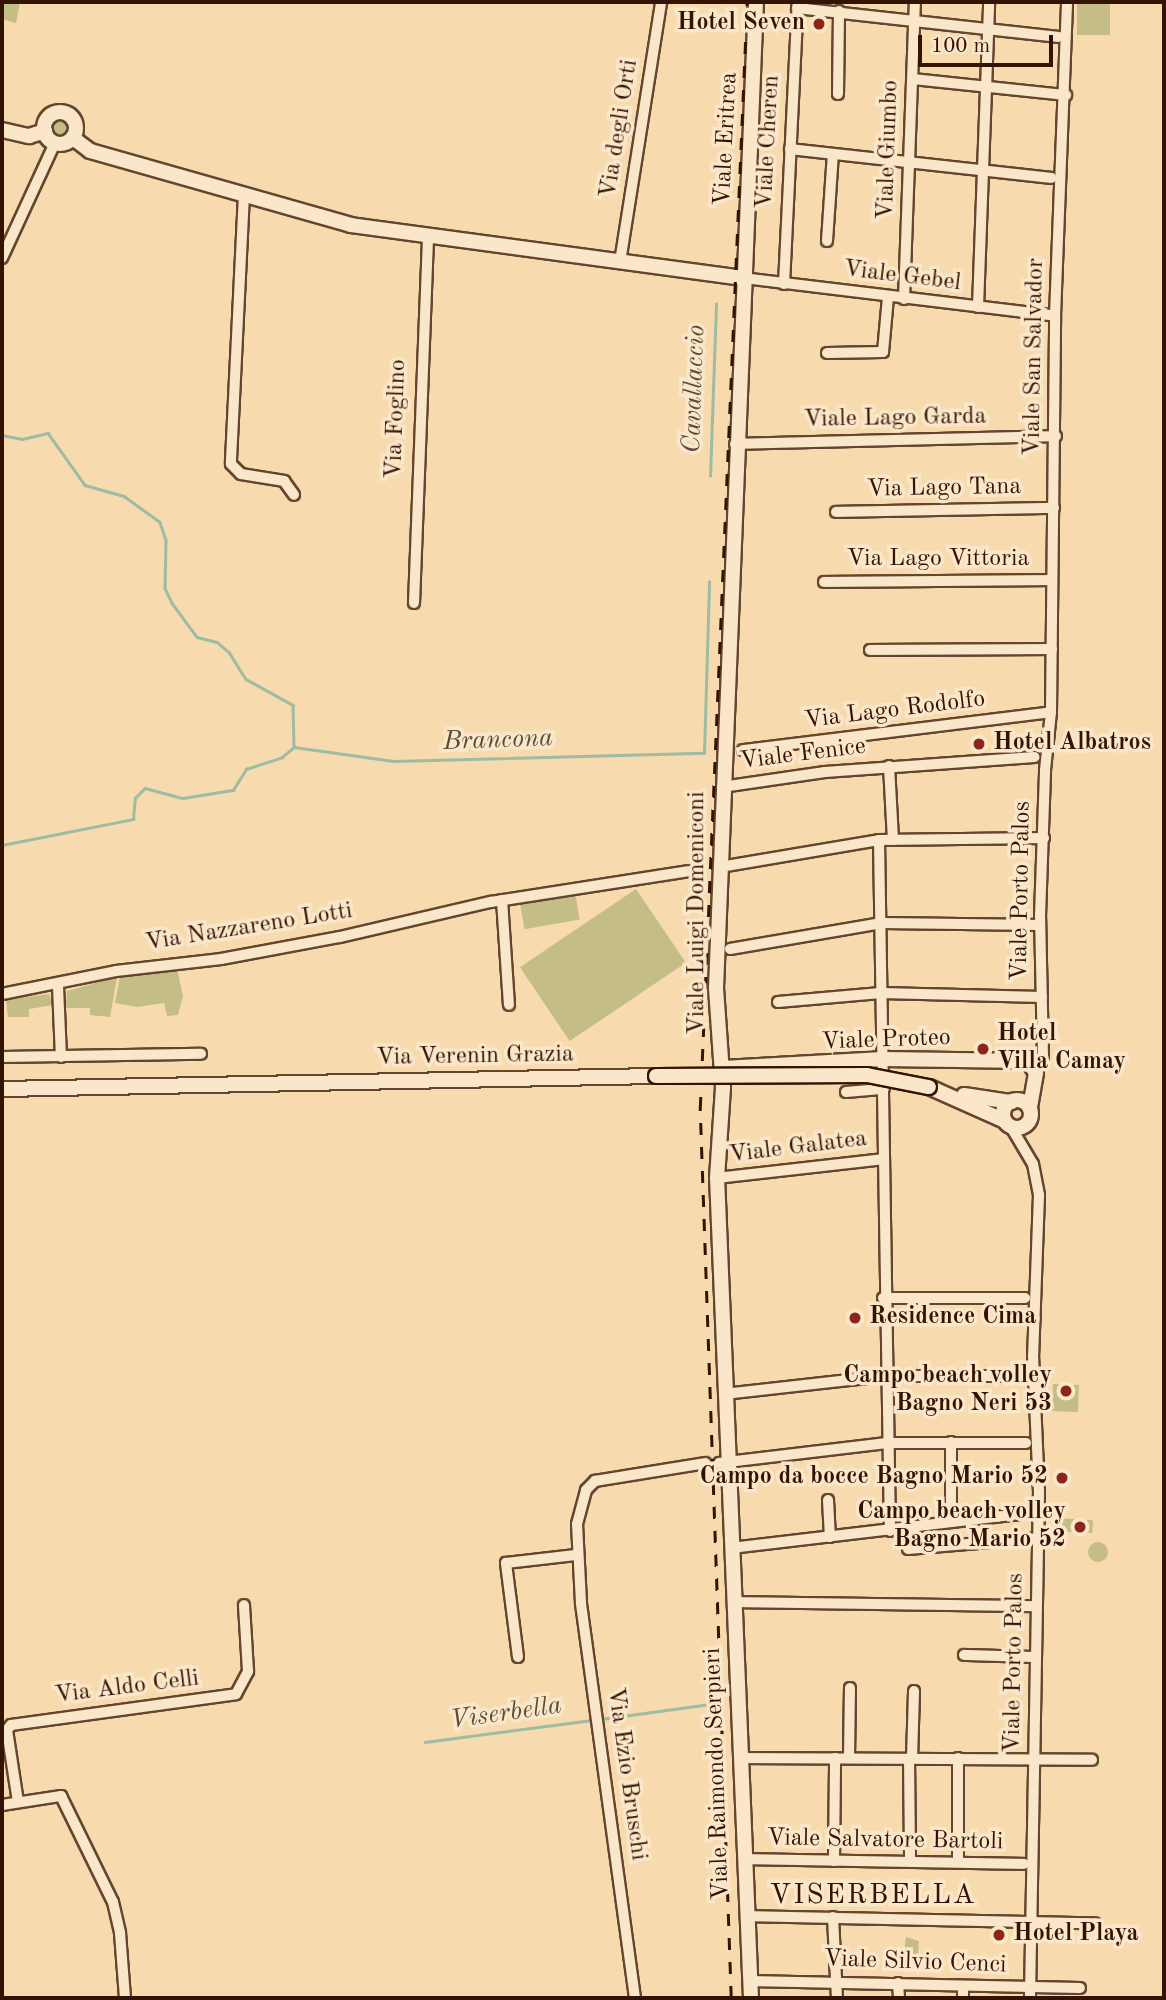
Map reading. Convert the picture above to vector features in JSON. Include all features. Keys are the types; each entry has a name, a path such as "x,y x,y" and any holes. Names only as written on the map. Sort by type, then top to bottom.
{"street":[{"name":"Via degli Orti","path":"620,262 661,2"},
{"name":"Viale Eritrea","path":"743,278 756,2"},
{"name":"Viale Giumbo","path":"904,299 915,2"},
{"path":"978,307 989,2"},
{"name":"Viale San Salvador","path":"1051,712 1056,436 1055,316 1066,95 1067,2"},
{"path":"797,5 1058,37"},
{"name":"Viale Cheren","path":"784,284 797,5"},
{"path":"838,94 839,11"},
{"path":"913,79 1066,95"},
{"path":"45,131 49,116 65,112 76,124 73,138"},
{"path":"2,130 29,136 45,131"},
{"path":"45,131 55,143"},
{"path":"73,138 90,151 351,225 743,278"},
{"path":"2,258 5,243 55,143 73,138"},
{"path":"790,149 1051,178"},
{"path":"827,241 833,154"},
{"path":"244,194 231,459 237,472 284,481 294,495"},
{"name":"Via Foglino","path":"414,603 428,237"},
{"name":"Viale Gebel","path":"743,278 1055,316"},
{"name":"Viale Luigi Domeniconi","path":"731,1548 724,1462 717,1178 723,1068 716,988 743,278"},
{"path":"827,353 883,352 888,297"},
{"name":"Viale Lago Garda","path":"735,444 1056,436"},
{"name":"Via Lago Tana","path":"836,512 1054,508"},
{"name":"Via Lago Vittoria","path":"824,582 1052,580"},
{"path":"870,650 1052,649"},
{"name":"Via Lago Rodolfo","path":"743,750 1051,712"},
{"name":"Viale Porto Palos","path":"1035,1073 1043,1055 1040,925 1051,712"},
{"name":"Viale Fenice","path":"722,787 889,766 1034,757"},
{"name":"Viale Fenice","path":"889,766 893,840"},
{"path":"720,867 879,840 1044,838"},
{"path":"879,840 884,1089 883,1298 890,1531"},
{"name":"Via Nazzareno Lotti","path":"2,994 58,986 116,971 221,959 341,937 502,900 688,871"},
{"path":"502,900 509,1005"},
{"path":"730,949 882,923 1040,925"},
{"path":"58,986 61,1057"},
{"path":"778,1002 881,993 1042,997"},
{"path":"2,1058 201,1054"},
{"name":"Viale Proteo","path":"723,1068 883,1059 1028,1061 1035,1073"},
{"path":"1035,1073 1027,1124 1008,1124 1003,1112 1035,1073"},
{"name":"Via Verenin Grazia","path":"2,1089 867,1074 946,1092 1013,1101 1030,1108"},
{"path":"846,1092 884,1089"},
{"name":"Via Verenin Grazia","path":"946,1092 1008,1124"},
{"name":"Viale Porto Palos","path":"1008,1124 1033,1164 1039,1184 1036,1376 1039,1512 1035,1606 1030,1993"},
{"name":"Viale Galatea","path":"717,1178 884,1159"},
{"path":"883,1298 1025,1298"},
{"path":"724,1394 885,1376 1036,1376"},
{"path":"951,1442 951,1503"},
{"path":"724,1462 887,1443 1026,1443"},
{"name":"Via Ezio Bruschi","path":"635,1998 576,1555 577,1524 586,1490 600,1480 706,1463"},
{"path":"828,1500 830,1537"},
{"path":"731,1548 1039,1512"},
{"path":"908,1549 1038,1538"},
{"name":"Viale Raimondo Serpieri","path":"731,1548 751,1998"},
{"path":"518,1657 506,1563 576,1555"},
{"path":"734,1602 1035,1606"},
{"name":"Via Aldo Celli","path":"18,1802 7,1730 11,1725 236,1695 248,1671 244,1605"},
{"path":"964,1655 1036,1657"},
{"path":"849,1758 850,1688"},
{"path":"910,1862 914,1691"},
{"path":"740,1758 1092,1760"},
{"path":"834,1861 835,1758"},
{"path":"958,1758 958,1862"},
{"path":"2,1805 61,1796 113,1902 121,1933 125,1998"},
{"name":"Viale Salvatore Bartoli","path":"745,1860 1024,1864"},
{"path":"747,1916 1095,1923"},
{"path":"834,1917 837,1998"},
{"name":"Viale Silvio Cenci","path":"749,1980 963,1986 1030,1993 1080,1988"},
{"path":"898,1983 899,1998"},
{"path":"963,1986 963,1998"}],"shaded area":[{"path":"2,2 20,2 16,23 2,19"},
{"path":"1077,2 1110,2 1110,35 1077,35"},
{"path":"61,118 68,121 71,128 68,135 61,138 54,135 51,128 54,121"},
{"path":"636,889 686,963 570,1041 520,967"},
{"path":"575,893 580,920 525,929 520,903"},
{"path":"177,969 183,996 178,1015 167,1016 164,1003 137,1007 115,1003 120,976"},
{"path":"117,977 110,1017 90,1015 90,1008 66,1008 67,991"},
{"path":"49,994 53,1005 29,1009 29,1017 8,1017 6,1000"},
{"path":"1053,1384 1079,1385 1078,1412 1052,1411"},
{"name":"Campo beach volley Bagno Mario 52","path":"1053,1518 1093,1520 1092,1533 1052,1531"},
{"path":"1094,1542 1102,1542 1108,1552 1102,1562 1094,1562 1088,1556 1088,1548"},
{"path":"906,1937 919,1941 917,1970 902,1967"}],"waterway":[{"name":"Cavallaccio","path":"710,476 716,304"},
{"name":"Brancona","path":"2,435 22,439 48,433 85,485 124,496 160,522 166,541 165,588 172,603 197,637 217,642 229,652 246,679 293,705 294,747"},
{"name":"Brancona","path":"294,747 393,761 704,753 709,582"},
{"name":"Brancona","path":"2,845 133,819 135,798 145,788 183,798 233,790 246,769 282,757 294,747"},
{"name":"Viserbella","path":"601,1719 710,1704 711,1683 718,1683"},
{"name":"Viserbella","path":"425,1742 592,1720"}],"railway":[{"path":"731,1998 700,1109 747,2"}],"place":[{"name":"Hotel Seven","path":"819,24"},
{"name":"Hotel Albatros","path":"979,744"},
{"name":"Hotel Villa Camay","path":"983,1049"},
{"name":"Residence Cima","path":"855,1318"},
{"name":"Campo beach volley Bagno Neri 53","path":"1066,1391"},
{"name":"Campo da bocce Bagno Mario 52","path":"1062,1478"},
{"name":"Campo beach volley Bagno Mario 52","path":"1080,1527"},
{"name":"Hotel Playa","path":"999,1935"}],"district":[{"name":"VISERBELLA","path":"873,1896"}]}
